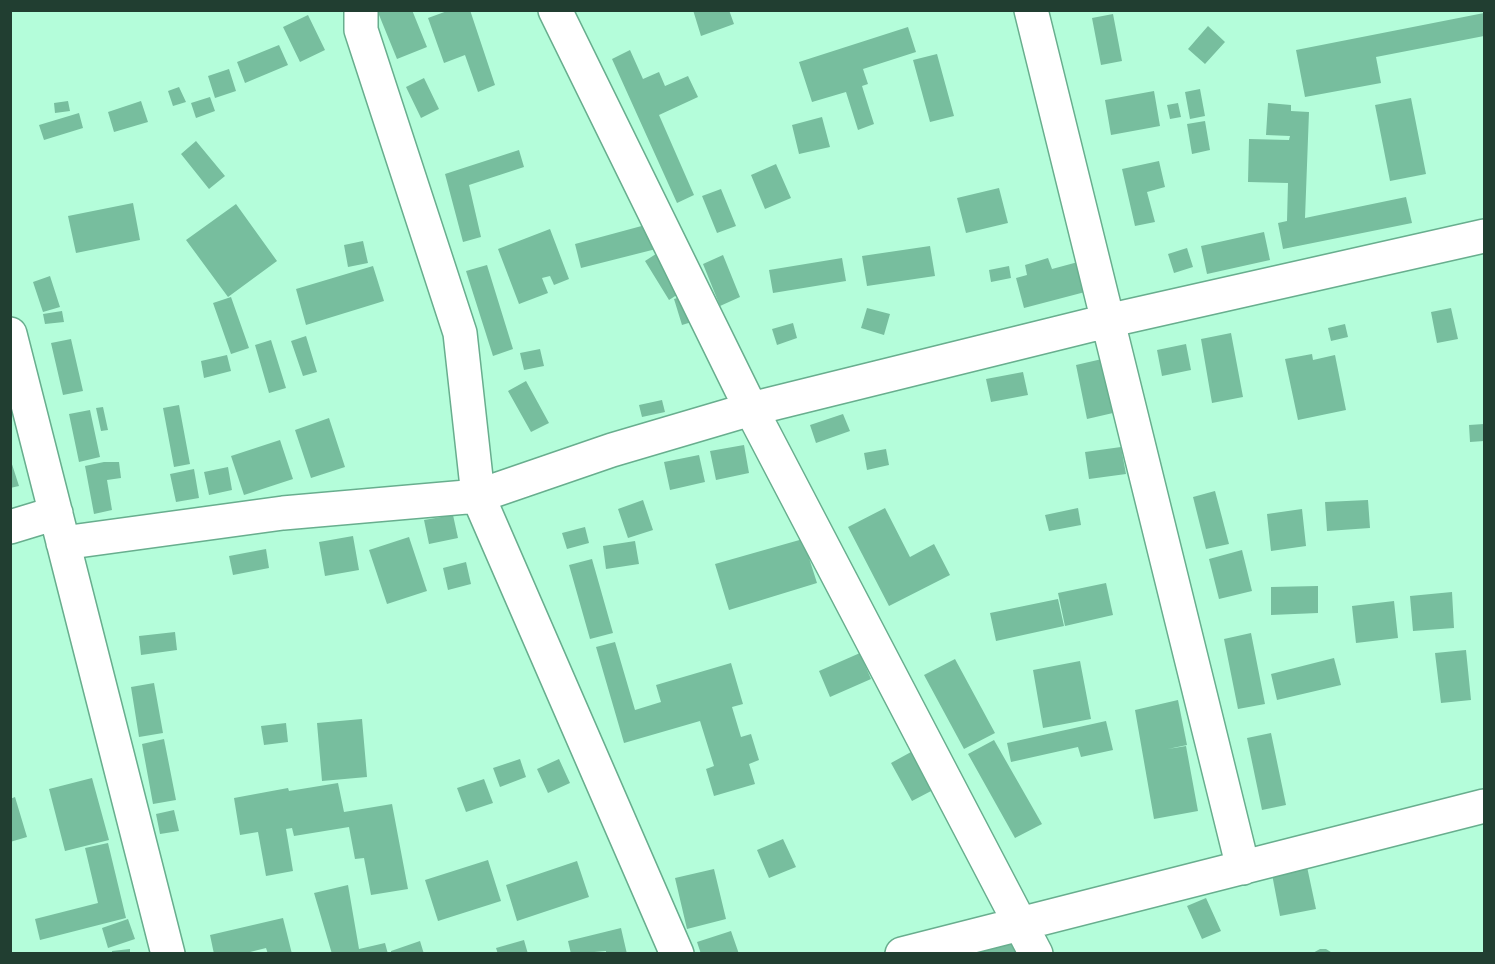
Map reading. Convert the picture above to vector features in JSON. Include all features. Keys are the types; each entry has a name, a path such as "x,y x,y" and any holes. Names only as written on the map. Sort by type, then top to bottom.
{"street":[{"path":"361,10 361,30 460,333 478,496 677,954"},
{"path":"555,10 751,409 1023,924 1036,954"},
{"path":"1031,10 1244,868"},
{"path":"10,527 60,528 283,513 478,496 612,450 751,409 1107,321 1485,236"},
{"path":"10,334 168,954"},
{"path":"902,954 1485,806"}],"building":[{"path":"377,10 412,10 427,47 397,59"},
{"path":"450,10 470,10 495,85 478,92 465,55 444,63 428,18"},
{"path":"693,10 729,10 734,24 701,36"},
{"path":"1484,13 1484,36 1376,57 1381,83 1305,97 1296,50"},
{"path":"1113,14 1122,61 1101,65 1092,18"},
{"path":"308,15 325,50 300,62 283,27"},
{"path":"1208,26 1225,42 1205,64 1188,49"},
{"path":"908,27 916,52 863,69 868,84 862,86 874,124 858,130 846,92 812,102 799,62"},
{"path":"279,45 288,65 245,83 237,62"},
{"path":"630,50 643,79 659,72 665,86 688,76 698,97 659,115 694,195 677,203 612,59"},
{"path":"937,54 954,116 930,122 913,60"},
{"path":"229,69 236,91 215,98 208,76"},
{"path":"424,78 439,109 421,118 406,87"},
{"path":"179,87 186,102 173,106 168,91"},
{"path":"1200,89 1205,116 1190,119 1185,92"},
{"path":"1154,91 1160,126 1111,135 1105,100"},
{"path":"210,97 215,111 196,118 191,103"},
{"path":"1411,98 1426,174 1390,181 1375,105"},
{"path":"68,101 70,111 55,113 54,103"},
{"path":"141,101 148,122 114,132 108,112"},
{"path":"1178,103 1181,117 1170,119 1167,105"},
{"path":"1268,103 1291,105 1291,111 1309,112 1305,218 1406,197 1412,223 1283,249 1278,223 1287,221 1288,183 1248,182 1249,139 1289,140 1290,136 1266,135"},
{"path":"79,113 83,128 44,140 39,125"},
{"path":"822,117 830,147 799,154 792,125"},
{"path":"1205,121 1210,150 1192,154 1187,124"},
{"path":"196,141 225,176 209,189 181,154"},
{"path":"519,150 524,167 469,185 481,237 463,242 445,174"},
{"path":"1159,161 1165,187 1147,192 1155,222 1135,226 1122,169"},
{"path":"776,164 791,198 765,209 751,175"},
{"path":"999,188 1008,223 966,233 957,198"},
{"path":"721,189 736,226 717,233 702,196"},
{"path":"133,203 140,240 76,253 68,216"},
{"path":"236,204 277,261 228,297 186,240"},
{"path":"649,224 656,249 581,268 575,244"},
{"path":"550,229 569,279 554,285 550,276 542,278 548,293 519,304 498,249"},
{"path":"1264,232 1270,260 1207,274 1201,246"},
{"path":"363,241 368,263 348,267 344,245"},
{"path":"930,246 935,276 867,286 862,256"},
{"path":"1187,248 1193,267 1174,273 1168,254"},
{"path":"659,252 683,291 669,300 645,261"},
{"path":"723,255 740,297 720,306 703,264"},
{"path":"842,258 846,281 773,293 769,270"},
{"path":"1048,258 1052,269 1078,262 1085,292 1024,308 1016,278 1027,275 1025,265"},
{"path":"487,265 513,349 493,356 466,271"},
{"path":"373,266 384,301 306,325 296,289"},
{"path":"1009,266 1011,278 991,282 989,270"},
{"path":"50,276 60,307 43,312 33,282"},
{"path":"687,295 695,321 682,325 674,299"},
{"path":"231,297 249,348 231,354 213,303"},
{"path":"867,308 890,314 884,335 861,328"},
{"path":"1451,308 1458,339 1437,343 1431,312"},
{"path":"62,311 64,322 45,324 43,314"},
{"path":"793,323 797,338 777,345 772,329"},
{"path":"1345,324 1348,337 1331,341 1328,328"},
{"path":"1231,333 1243,397 1212,403 1201,339"},
{"path":"306,336 317,372 303,376 291,341"},
{"path":"71,339 83,391 63,395 51,343"},
{"path":"271,340 286,388 269,393 255,345"},
{"path":"1186,344 1191,370 1162,376 1157,350"},
{"path":"540,349 544,366 524,370 520,353"},
{"path":"1312,354 1313,360 1335,355 1346,410 1298,420 1285,359"},
{"path":"227,355 231,371 204,378 201,361"},
{"path":"1102,359 1113,413 1087,419 1076,365"},
{"path":"1023,372 1028,395 991,402 986,379"},
{"path":"526,381 549,423 531,432 508,391"},
{"path":"662,400 665,412 642,417 639,405"},
{"path":"179,405 190,464 174,467 163,408"},
{"path":"103,407 108,430 101,431 96,408"},
{"path":"90,410 100,457 79,462 69,414"},
{"path":"843,414 850,431 816,443 810,425"},
{"path":"329,418 345,467 311,478 295,430"},
{"path":"1484,424 1484,441 1470,442 1469,425"},
{"path":"280,440 293,479 244,495 231,456"},
{"path":"744,445 749,473 716,480 710,451"},
{"path":"1121,447 1126,474 1089,479 1085,452"},
{"path":"886,449 889,465 867,470 864,453"},
{"path":"699,455 705,482 670,490 664,462"},
{"path":"10,458 19,486 10,488"},
{"path":"119,462 121,478 107,480 112,510 94,514 85,466"},
{"path":"228,467 232,490 209,495 204,472"},
{"path":"194,469 199,498 176,502 170,474"},
{"path":"1215,491 1229,544 1206,549 1193,497"},
{"path":"643,500 653,530 628,538 618,509"},
{"path":"1368,500 1370,528 1327,531 1325,502"},
{"path":"885,508 910,557 934,544 950,575 889,606 848,527"},
{"path":"1078,508 1081,525 1049,531 1045,515"},
{"path":"1302,509 1306,546 1271,551 1267,514"},
{"path":"453,515 458,538 429,544 424,520"},
{"path":"585,527 589,543 567,549 562,533"},
{"path":"353,536 359,570 325,576 319,542"},
{"path":"409,537 427,591 387,604 369,550"},
{"path":"803,539 817,583 729,610 715,564"},
{"path":"635,541 639,564 606,569 603,546"},
{"path":"266,549 269,568 233,575 229,556"},
{"path":"1242,550 1252,591 1219,599 1209,559"},
{"path":"592,559 613,633 590,639 569,565"},
{"path":"466,562 471,584 448,590 443,568"},
{"path":"1106,583 1113,615 1065,626 1058,593"},
{"path":"1318,586 1318,613 1271,615 1271,587"},
{"path":"1452,592 1454,628 1413,631 1410,596"},
{"path":"1058,599 1064,626 996,641 990,613"},
{"path":"1394,601 1398,638 1356,643 1352,606"},
{"path":"175,632 177,650 141,655 139,636"},
{"path":"1251,633 1265,704 1238,709 1224,639"},
{"path":"615,642 635,710 661,702 656,685 731,663 743,704 732,707 741,737 751,734 759,760 749,764 755,784 714,796 706,769 714,766 700,721 624,743 596,647"},
{"path":"1466,650 1471,700 1441,703 1435,653"},
{"path":"860,653 871,679 830,697 819,671"},
{"path":"1334,658 1341,685 1277,700 1271,674"},
{"path":"955,659 995,733 964,749 924,675"},
{"path":"1080,661 1091,719 1043,728 1033,670"},
{"path":"154,683 163,733 139,737 131,687"},
{"path":"1178,700 1187,745 1168,749 1186,746 1198,811 1154,819 1135,710"},
{"path":"362,719 367,777 322,781 317,723"},
{"path":"1106,721 1113,750 1081,757 1078,747 1011,762 1007,743"},
{"path":"286,723 288,742 264,745 261,726"},
{"path":"1271,733 1286,805 1262,810 1247,738"},
{"path":"164,739 176,800 153,804 142,744"},
{"path":"994,740 1042,824 1015,838 968,754"},
{"path":"911,752 933,790 912,801 891,763"},
{"path":"520,759 526,777 500,787 493,768"},
{"path":"559,759 570,783 548,793 537,769"},
{"path":"92,778 109,840 65,851 49,789"},
{"path":"484,779 493,803 466,812 457,788"},
{"path":"338,783 344,812 392,804 408,889 371,895 364,858 355,859 349,827 294,836 292,828 286,829 293,871 266,876 258,832 240,835 234,798 288,788 289,791"},
{"path":"15,797 27,837 10,842 10,799"},
{"path":"174,810 179,831 160,834 156,814"},
{"path":"783,839 796,867 769,878 757,850"},
{"path":"108,843 126,918 40,940 35,919 98,903 85,848"},
{"path":"488,860 501,901 438,921 425,880"},
{"path":"577,861 589,897 517,921 506,885"},
{"path":"1306,862 1316,909 1280,916 1271,869"},
{"path":"714,869 726,919 687,929 675,878"},
{"path":"348,885 359,949 385,943 388,954 332,954 314,893"},
{"path":"1206,898 1221,931 1202,939 1187,906"},
{"path":"283,918 292,954 268,954 266,948 242,954 214,954 210,935"},
{"path":"128,919 135,939 108,948 102,928"},
{"path":"621,928 627,954 606,954 606,951 571,954 568,941"},
{"path":"731,931 739,954 701,954 697,942"},
{"path":"1010,936 1016,954 982,954 980,946"},
{"path":"524,940 528,954 498,954 496,948"},
{"path":"420,941 424,954 391,954 391,951"},
{"path":"130,949 130,954 112,954 112,951"},
{"path":"1320,949 1326,949 1334,954 1311,954"}]}
